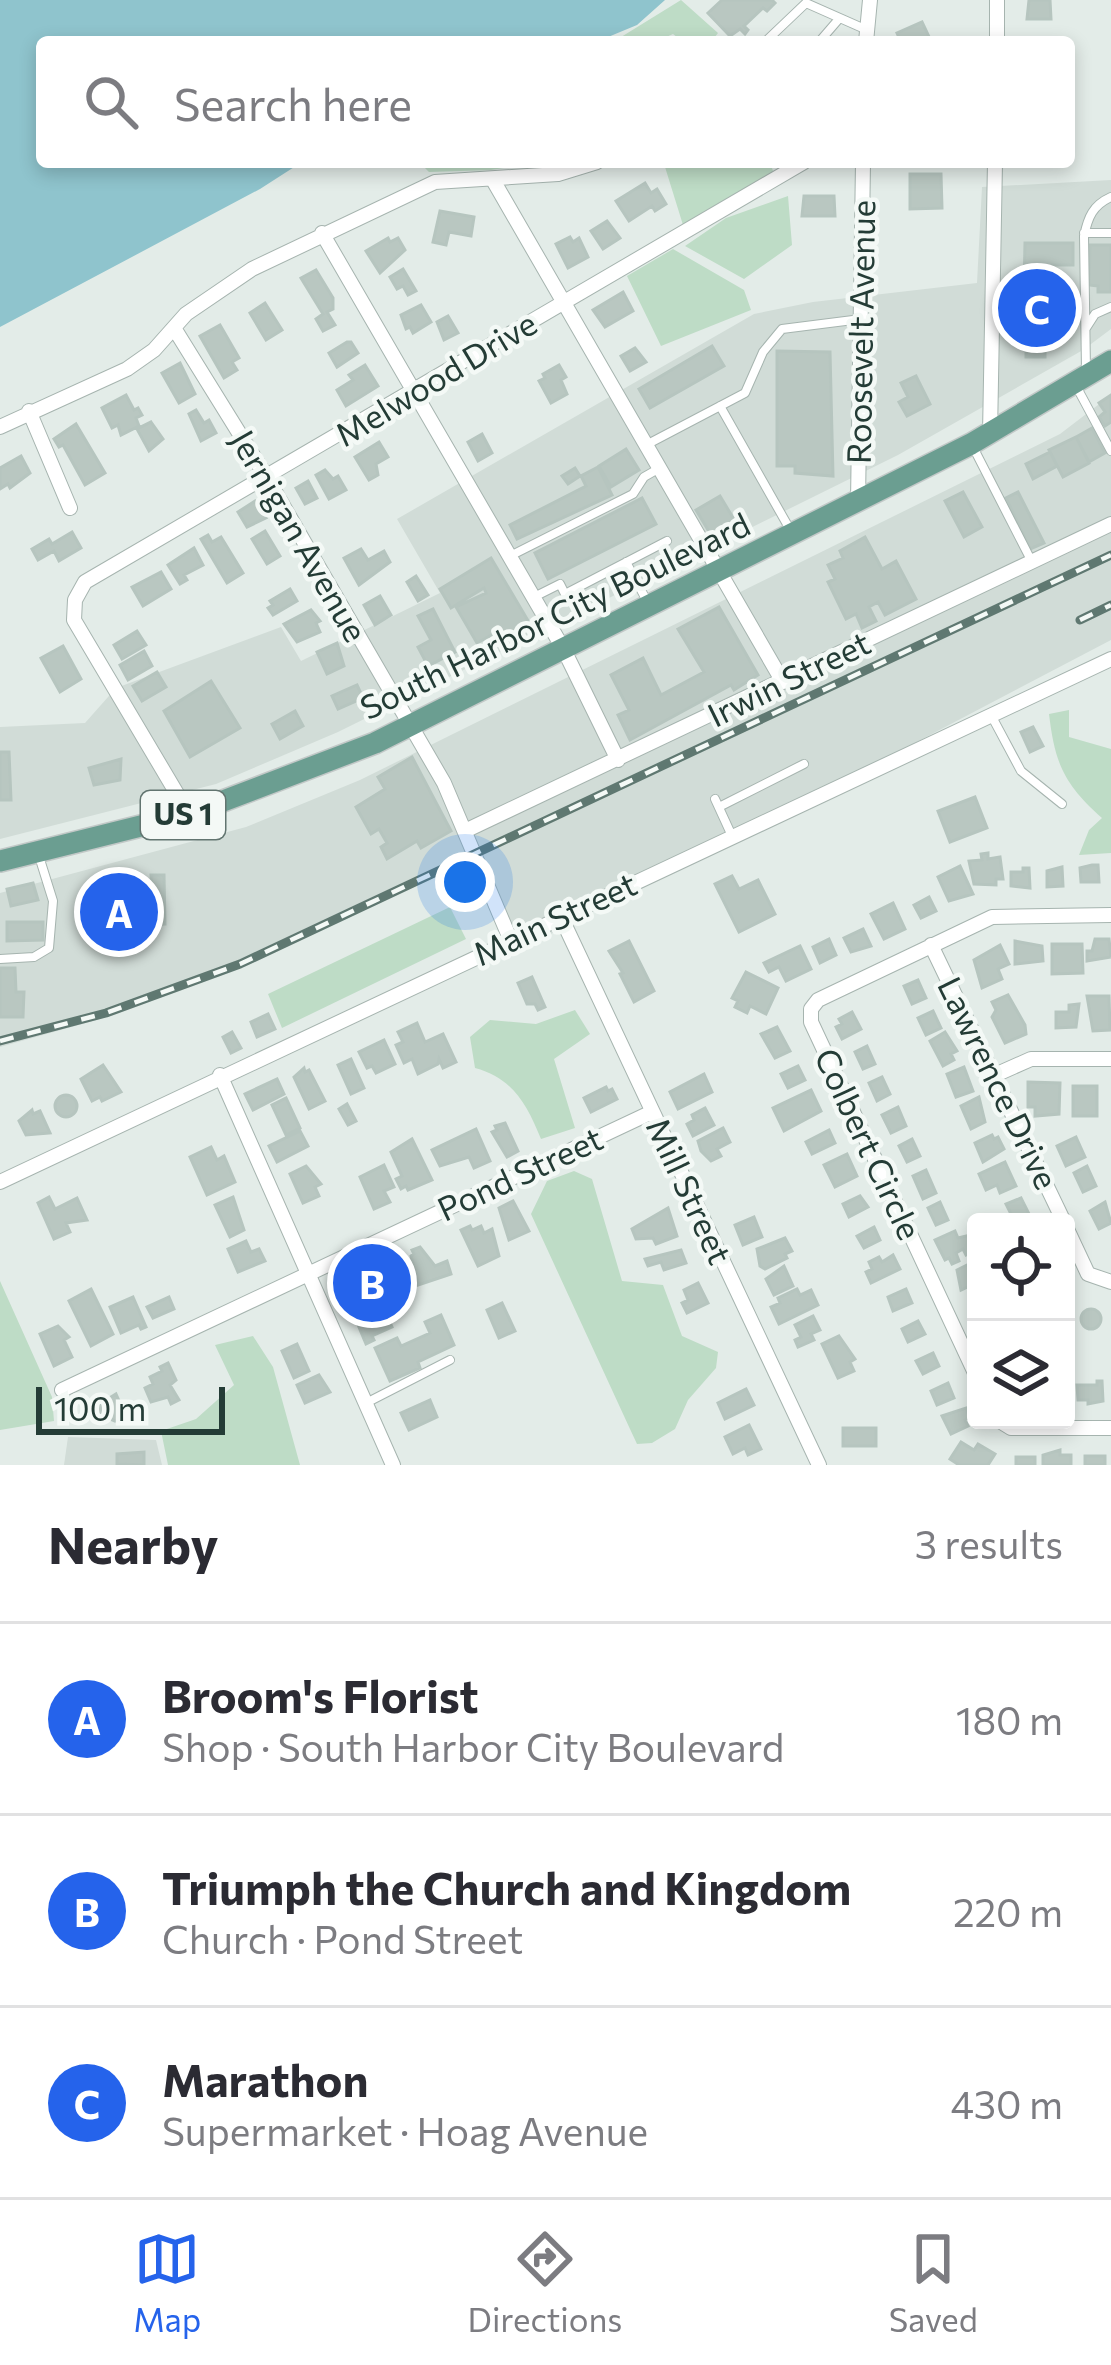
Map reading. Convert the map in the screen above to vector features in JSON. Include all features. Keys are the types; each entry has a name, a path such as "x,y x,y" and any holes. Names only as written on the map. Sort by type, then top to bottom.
{"main road":[{"name":"South Harbor City Boulevard","path":"0,861 189,814 410,728 980,439 1111,361"}],"street":[{"path":"867,36 871,0"},
{"path":"997,0 997,36"},
{"path":"0,427 127,369 215,292 322,233 435,182 558,174 578,168"},
{"name":"Melwood Drive","path":"189,814 74,620 75,600 85,582 794,168"},
{"name":"Roosevelt Avenue","path":"858,502 863,168"},
{"path":"980,439 995,168"},
{"path":"493,180 782,682"},
{"path":"322,233 564,650 618,760"},
{"name":"Jernigan Avenue","path":"175,328 267,478 467,830 511,941"},
{"path":"29,411 70,508"},
{"name":"Irwin Street","path":"467,830 1111,524"},
{"name":"Main Street","path":"0,1182 1111,659"},
{"name":"Colbert Circle","path":"967,1356 810,1016 818,1000 931,944 1003,915 1111,915"},
{"name":"Mill Street","path":"561,917 819,1465"},
{"name":"Lawrence Drive","path":"931,944 1060,1213"},
{"path":"995,1075 1030,1059 1111,1058"},
{"path":"220,1076 393,1465"},
{"name":"Pond Street","path":"62,1390 652,1112"},
{"name":"Lawrence Drive","path":"1075,1246 1088,1274 1111,1282"},
{"path":"1075,1427 1111,1427"}],"lane":[{"path":"771,36 806,3 867,36"},
{"path":"824,36 838,20"},
{"path":"1111,197 1097,204 1084,232 1081,381 1111,451"},
{"path":"1084,232 1111,233"},
{"path":"1085,330 1095,314 1111,308"},
{"path":"644,446 746,393 763,352 782,329 861,320"},
{"path":"720,406 793,535"},
{"path":"980,439 1032,562"},
{"path":"508,556 540,546 633,494 644,477 658,469"},
{"path":"532,598 557,580 565,594 667,541"},
{"path":"626,562 650,607"},
{"path":"990,714 1021,771 1062,804"},
{"path":"732,836 717,803 804,764"},
{"path":"0,959 34,957 49,948 52,901 38,851"},
{"path":"365,1404 450,1360"}],"shaded area":[{"path":"1111,180 1111,329 1083,350 898,455 338,732 216,784 0,839 0,727 85,723 116,688 281,627 301,661 440,593 397,519 754,314 813,302 977,283 982,187"},
{"path":"1111,395 1111,640 526,947 468,852 224,967 100,1019 0,1047 0,893 246,827 360,780 1060,434"},
{"path":"68,1437 156,1440 162,1465 64,1465"}],"green space":[{"path":"681,0 718,33 716,36 623,36"},
{"path":"425,168 504,168 491,170 429,172"},
{"path":"665,168 772,168 758,184 683,225"},
{"path":"788,196 792,245 744,279 685,246 726,218"},
{"path":"673,249 744,290 751,310 661,346 627,276"},
{"path":"1069,710 1069,737 1111,749 1111,853 1079,855 1089,830 1102,818 1070,783 1054,747 1049,714"},
{"path":"450,907 466,939 282,1028 268,994"},
{"path":"575,1010 590,1034 554,1059 575,1128 541,1139 517,1094 475,1068 470,1037 490,1020 536,1024"},
{"path":"574,1171 592,1179 622,1281 663,1285 682,1336 718,1352 716,1368 688,1400 675,1429 652,1443 637,1444 531,1214 547,1181"},
{"path":"0,1281 52,1397 54,1421 0,1430"},
{"path":"253,1336 273,1367 300,1465 168,1465 161,1431 196,1419 234,1385 215,1345"}],"water":[{"path":"0,0 665,0 637,25 610,36 36,36 36,168 293,168 0,327"}],"building":[{"path":"722,0 775,3 744,26 745,34 740,29 730,36 708,13"},
{"path":"1029,0 1050,0 1051,19 1027,19"},
{"path":"922,22 929,36 898,36"},
{"path":"910,174 941,174 942,208 910,209"},
{"path":"645,183 651,193 657,189 666,204 655,211 652,206 629,221 616,201"},
{"path":"804,196 834,196 835,216 802,216"},
{"path":"440,211 474,217 471,236 449,232 446,245 433,242"},
{"path":"607,221 620,238 603,249 591,231"},
{"path":"570,237 573,242 579,238 588,257 568,268 556,244"},
{"path":"388,238 390,242 398,238 405,250 380,273 366,251"},
{"path":"1025,243 1073,243 1073,265 1052,265 1052,287 1024,287"},
{"path":"1090,245 1111,245 1111,292 1098,292 1098,286 1089,285"},
{"path":"403,269 416,291 408,295 390,277"},
{"path":"316,270 333,298 333,309 327,312 335,325 323,331 316,319 323,314 301,278"},
{"path":"623,292 633,311 605,327 593,310"},
{"path":"1021,298 1052,298 1052,317 1021,317"},
{"path":"265,303 282,330 266,340 250,313"},
{"path":"421,305 431,322 413,333 410,327 406,329 401,315"},
{"path":"1026,314 1045,314 1045,357 1026,357"},
{"path":"448,316 458,333 444,340 437,322"},
{"path":"220,325 239,358 232,362 237,370 224,378 200,336"},
{"path":"347,342 358,353 337,367 329,353"},
{"path":"712,346 724,366 650,408 639,389"},
{"path":"635,348 646,362 630,371 621,356"},
{"path":"777,351 830,352 833,476 795,473 795,466 777,466"},
{"path":"180,363 195,394 179,403 162,373"},
{"path":"365,365 378,386 346,406 337,390"},
{"path":"559,365 567,394 551,403 539,381"},
{"path":"916,376 930,404 907,416 899,402 908,397 901,383"},
{"path":"126,395 142,415 136,418 139,426 121,435 102,408"},
{"path":"1111,395 1111,422 1105,426 1099,403"},
{"path":"196,410 216,433 201,441 189,414"},
{"path":"151,422 163,439 149,451 137,429"},
{"path":"76,424 105,473 85,485 63,445 59,447 54,439"},
{"path":"1092,428 1105,453 1089,462 1076,437"},
{"path":"482,434 492,453 478,461 468,442"},
{"path":"1076,437 1089,463 1063,477 1049,450"},
{"path":"379,442 388,457 376,464 378,475 369,480 355,457"},
{"path":"626,449 639,470 611,487 599,466"},
{"path":"1050,452 1057,466 1033,479 1026,464"},
{"path":"21,456 30,473 10,488 8,484 0,489 0,468"},
{"path":"598,467 612,495 517,539 510,525 586,486 581,476"},
{"path":"575,468 580,476 568,484 562,476"},
{"path":"325,470 333,479 338,476 346,490 329,499 316,475"},
{"path":"308,481 317,498 305,504 296,488"},
{"path":"963,492 982,527 964,537 945,501"},
{"path":"1018,492 1044,543 1030,549 1006,498"},
{"path":"720,496 738,526 720,537 711,535 696,510"},
{"path":"642,498 656,524 548,579 535,553"},
{"path":"255,501 266,518 247,527 238,512"},
{"path":"265,531 280,556 267,564 252,539"},
{"path":"72,532 81,548 59,561 54,551 38,560 32,549"},
{"path":"208,535 212,542 221,537 243,573 227,583 201,539"},
{"path":"865,537 882,569 896,561 916,599 885,615 878,602 869,607 876,621 862,628 856,614 846,619 828,582 835,579 828,565 843,558 840,551"},
{"path":"194,548 203,565 184,575 187,580 180,584 168,565"},
{"path":"361,549 368,560 384,551 390,562 359,585 344,558"},
{"path":"491,558 530,624 503,642 497,632 477,643 456,607 486,593 484,588 451,608 440,589"},
{"path":"161,572 171,589 143,606 132,587"},
{"path":"416,576 428,595 418,601 407,582"},
{"path":"290,589 297,601 273,615 270,601"},
{"path":"380,596 391,615 375,625 364,605"},
{"path":"719,607 758,675 630,740 618,715 629,710 611,675 643,658 661,695 704,672 678,629"},
{"path":"433,609 455,652 428,666 418,647 431,640 418,616"},
{"path":"311,610 320,621 316,623 320,632 297,642 284,624"},
{"path":"137,631 146,645 122,659 114,645"},
{"path":"337,643 344,666 327,674 317,652"},
{"path":"63,646 81,679 60,692 41,658"},
{"path":"144,651 152,666 128,680 120,665"},
{"path":"157,672 166,687 142,701 133,686"},
{"path":"211,681 240,728 190,757 164,711"},
{"path":"357,685 363,698 338,709 332,696"},
{"path":"295,711 303,726 280,739 272,724"},
{"path":"1033,727 1043,746 1030,752 1021,732"},
{"path":"0,752 9,752 11,800 0,800"},
{"path":"412,757 451,831 421,848 417,841 387,859 381,847 387,843 379,829 371,834 356,807 385,789 378,777"},
{"path":"121,759 120,780 94,785 89,768"},
{"path":"975,797 987,828 950,842 938,811"},
{"path":"988,853 988,859 1000,857 1003,879 996,879 996,885 974,884 969,861 982,860 981,854"},
{"path":"1098,865 1099,882 1081,882 1080,868"},
{"path":"960,866 973,894 949,901 938,877"},
{"path":"1062,867 1063,886 1047,887 1047,871"},
{"path":"1029,868 1030,888 1011,886 1011,872 1023,872"},
{"path":"151,875 164,875 165,924 134,925 134,935 106,935 105,896 152,894"},
{"path":"732,876 739,889 758,880 775,914 739,932 715,884"},
{"path":"33,883 38,900 11,906 7,889"},
{"path":"929,897 936,911 921,918 914,905"},
{"path":"893,903 905,929 884,939 871,914"},
{"path":"7,922 43,922 43,940 7,941"},
{"path":"863,929 871,946 851,952 844,938"},
{"path":"829,939 836,955 820,963 813,947"},
{"path":"1095,939 1109,939 1111,957 1087,961"},
{"path":"629,941 654,991 634,1002 609,951"},
{"path":"1015,941 1042,946 1043,961 1015,964"},
{"path":"1052,944 1082,944 1083,973 1052,974"},
{"path":"1000,945 1009,964 998,969 1002,979 982,988 974,960"},
{"path":"800,946 811,969 786,981 779,967 769,972 764,963"},
{"path":"0,968 15,968 16,992 24,992 23,1017 0,1017"},
{"path":"746,972 778,988 766,1014 750,1006 747,1013 735,1007 738,1001 732,998"},
{"path":"532,977 545,1007 538,1010 535,1004 527,1004 518,983"},
{"path":"918,980 926,998 912,1004 904,986"},
{"path":"1008,995 1026,1034 1005,1043 992,1017 996,1010 992,1002"},
{"path":"1087,996 1109,996 1110,1030 1093,1031"},
{"path":"1079,1004 1076,1027 1056,1028 1056,1012 1069,1012 1069,1005"},
{"path":"933,1011 941,1028 926,1035 918,1018"},
{"path":"852,1012 861,1029 842,1039 836,1027 842,1024 839,1019"},
{"path":"268,1014 275,1029 257,1037 251,1022"},
{"path":"417,1023 425,1042 443,1034 456,1062 443,1068 439,1059 418,1074 412,1059 404,1063 396,1045 403,1042 398,1032"},
{"path":"777,1027 790,1051 775,1058 761,1034"},
{"path":"232,1032 241,1048 231,1053 223,1037"},
{"path":"945,1032 957,1051 951,1054 954,1060 943,1066 930,1041"},
{"path":"384,1040 395,1064 376,1073 372,1066 367,1068 359,1052"},
{"path":"867,1046 875,1064 863,1069 855,1052"},
{"path":"351,1059 364,1088 351,1094 338,1065"},
{"path":"103,1065 121,1092 92,1101 81,1079"},
{"path":"798,1066 805,1080 788,1088 781,1074"},
{"path":"964,1067 973,1091 956,1097 947,1074"},
{"path":"304,1068 325,1101 309,1109 294,1077"},
{"path":"704,1074 712,1092 678,1109 670,1092"},
{"path":"882,1077 890,1094 877,1101 869,1083"},
{"path":"277,1079 284,1094 253,1110 245,1094"},
{"path":"1028,1082 1060,1083 1059,1114 1035,1116 1035,1107 1028,1107"},
{"path":"1073,1086 1097,1086 1097,1116 1073,1116"},
{"path":"606,1087 617,1099 591,1112 584,1098"},
{"path":"811,1090 821,1111 784,1131 773,1108"},
{"path":"66,1095 77,1106 66,1117 55,1106"},
{"path":"979,1097 985,1122 971,1129 961,1106"},
{"path":"286,1098 300,1128 286,1135 272,1105"},
{"path":"347,1104 356,1121 348,1125 339,1109"},
{"path":"898,1107 906,1126 891,1133 882,1115"},
{"path":"705,1108 714,1125 693,1136 687,1124"},
{"path":"32,1110 33,1114 40,1111 50,1133 26,1135 19,1121"},
{"path":"505,1123 518,1151 507,1157 492,1132"},
{"path":"723,1128 730,1142 717,1149 721,1156 711,1161 698,1141"},
{"path":"476,1129 490,1161 474,1168 469,1157 440,1166 432,1150"},
{"path":"829,1130 835,1143 812,1154 806,1142"},
{"path":"300,1131 308,1146 277,1162 269,1146"},
{"path":"992,1135 1004,1149 983,1162 975,1143"},
{"path":"1076,1137 1085,1157 1066,1166 1057,1146"},
{"path":"412,1139 432,1180 401,1189 396,1179 402,1176 391,1152"},
{"path":"912,1139 920,1156 907,1162 899,1146"},
{"path":"211,1147 217,1160 224,1156 235,1182 207,1195 190,1157"},
{"path":"847,1154 857,1176 835,1187 824,1165"},
{"path":"1005,1162 1016,1186 1000,1193 997,1185 986,1190 979,1174"},
{"path":"384,1165 394,1187 384,1191 390,1202 374,1209 360,1177"},
{"path":"306,1166 321,1184 315,1187 319,1196 303,1203 290,1174"},
{"path":"1087,1166 1096,1186 1083,1192 1074,1173"},
{"path":"926,1170 936,1193 923,1199 913,1176"},
{"path":"860,1196 868,1207 849,1217 843,1204"},
{"path":"49,1197 55,1209 77,1198 87,1220 66,1223 70,1232 54,1239 38,1203"},
{"path":"233,1197 244,1230 230,1237 215,1205"},
{"path":"1021,1198 1028,1213 1010,1213 1006,1204"},
{"path":"513,1201 529,1231 509,1240 499,1208"},
{"path":"940,1202 948,1220 936,1225 928,1208"},
{"path":"1105,1202 1111,1223 1099,1229 1090,1211"},
{"path":"668,1208 677,1236 656,1244 653,1238 636,1239 632,1229"},
{"path":"754,1217 762,1237 743,1245 735,1225"},
{"path":"470,1226 472,1230 481,1226 484,1233 492,1229 499,1256 478,1266 461,1230"},
{"path":"874,1227 880,1240 864,1248 857,1236"},
{"path":"955,1231 958,1238 967,1236 967,1254 963,1249 956,1253 959,1261 952,1264 935,1240"},
{"path":"785,1238 792,1251 785,1254 787,1258 765,1269 760,1266 757,1249"},
{"path":"246,1241 251,1252 259,1249 265,1261 238,1272 228,1249"},
{"path":"420,1247 435,1266 447,1261 451,1274 418,1285 411,1256"},
{"path":"681,1250 686,1263 664,1270 661,1262 648,1266 645,1259"},
{"path":"893,1255 900,1269 871,1283 866,1272 872,1269 869,1262 879,1257 882,1262"},
{"path":"391,1262 400,1282 353,1304 343,1284"},
{"path":"967,1265 967,1287 961,1290 957,1270"},
{"path":"784,1266 793,1286 774,1295 766,1279"},
{"path":"698,1283 708,1303 687,1313 682,1303 688,1300 684,1290"},
{"path":"91,1289 113,1334 91,1346 69,1301"},
{"path":"797,1289 800,1295 811,1290 818,1305 779,1324 771,1307"},
{"path":"906,1289 912,1303 893,1311 888,1297"},
{"path":"133,1297 146,1327 121,1333 110,1307"},
{"path":"169,1297 174,1309 153,1318 147,1307"},
{"path":"502,1303 515,1331 499,1338 487,1310"},
{"path":"1091,1309 1101,1319 1091,1329 1081,1319"},
{"path":"386,1314 392,1327 366,1344 356,1320"},
{"path":"441,1315 454,1345 390,1381 375,1348 397,1338 401,1346 430,1333 425,1322"},
{"path":"813,1316 820,1330 811,1334 814,1340 798,1347 795,1340 801,1337 795,1325"},
{"path":"918,1321 925,1334 908,1342 902,1329"},
{"path":"58,1326 69,1337 64,1340 72,1357 54,1366 40,1334"},
{"path":"839,1336 855,1359 850,1362 854,1371 838,1378 822,1344"},
{"path":"297,1344 309,1371 294,1378 282,1351"},
{"path":"933,1353 939,1366 923,1374 916,1361"},
{"path":"168,1363 176,1380 170,1385 179,1400 171,1404 168,1397 151,1402 145,1388 153,1384 150,1377"},
{"path":"319,1375 330,1392 305,1403 297,1385"},
{"path":"1102,1381 1103,1401 1078,1400 1077,1385 1097,1385"},
{"path":"948,1383 954,1398 937,1405 931,1391"},
{"path":"746,1389 754,1405 725,1419 718,1403"},
{"path":"116,1394 126,1416 95,1421 90,1410"},
{"path":"430,1400 437,1417 409,1430 401,1413"},
{"path":"966,1408 967,1426 951,1434 942,1416"},
{"path":"749,1425 761,1449 748,1455 745,1448 733,1454 725,1437"},
{"path":"843,1428 876,1428 876,1446 843,1446"},
{"path":"961,1442 974,1450 978,1444 995,1454 988,1465 959,1465 950,1459"},
{"path":"1060,1450 1060,1455 1071,1455 1071,1465 1043,1465 1043,1455"},
{"path":"144,1452 144,1465 117,1464 117,1454"},
{"path":"1085,1456 1105,1456 1105,1465 1085,1465"},
{"path":"1016,1457 1035,1457 1035,1465 1016,1465"}],"railway":[{"path":"0,1041 106,1013 240,964 1111,555"},
{"path":"1080,620 1111,605"}],"place":[{"name":"Marathon","path":"1037,308"},
{"name":"Broom's Florist","path":"119,912"},
{"name":"Triumph the Church and Kingdom","path":"372,1283"}]}
